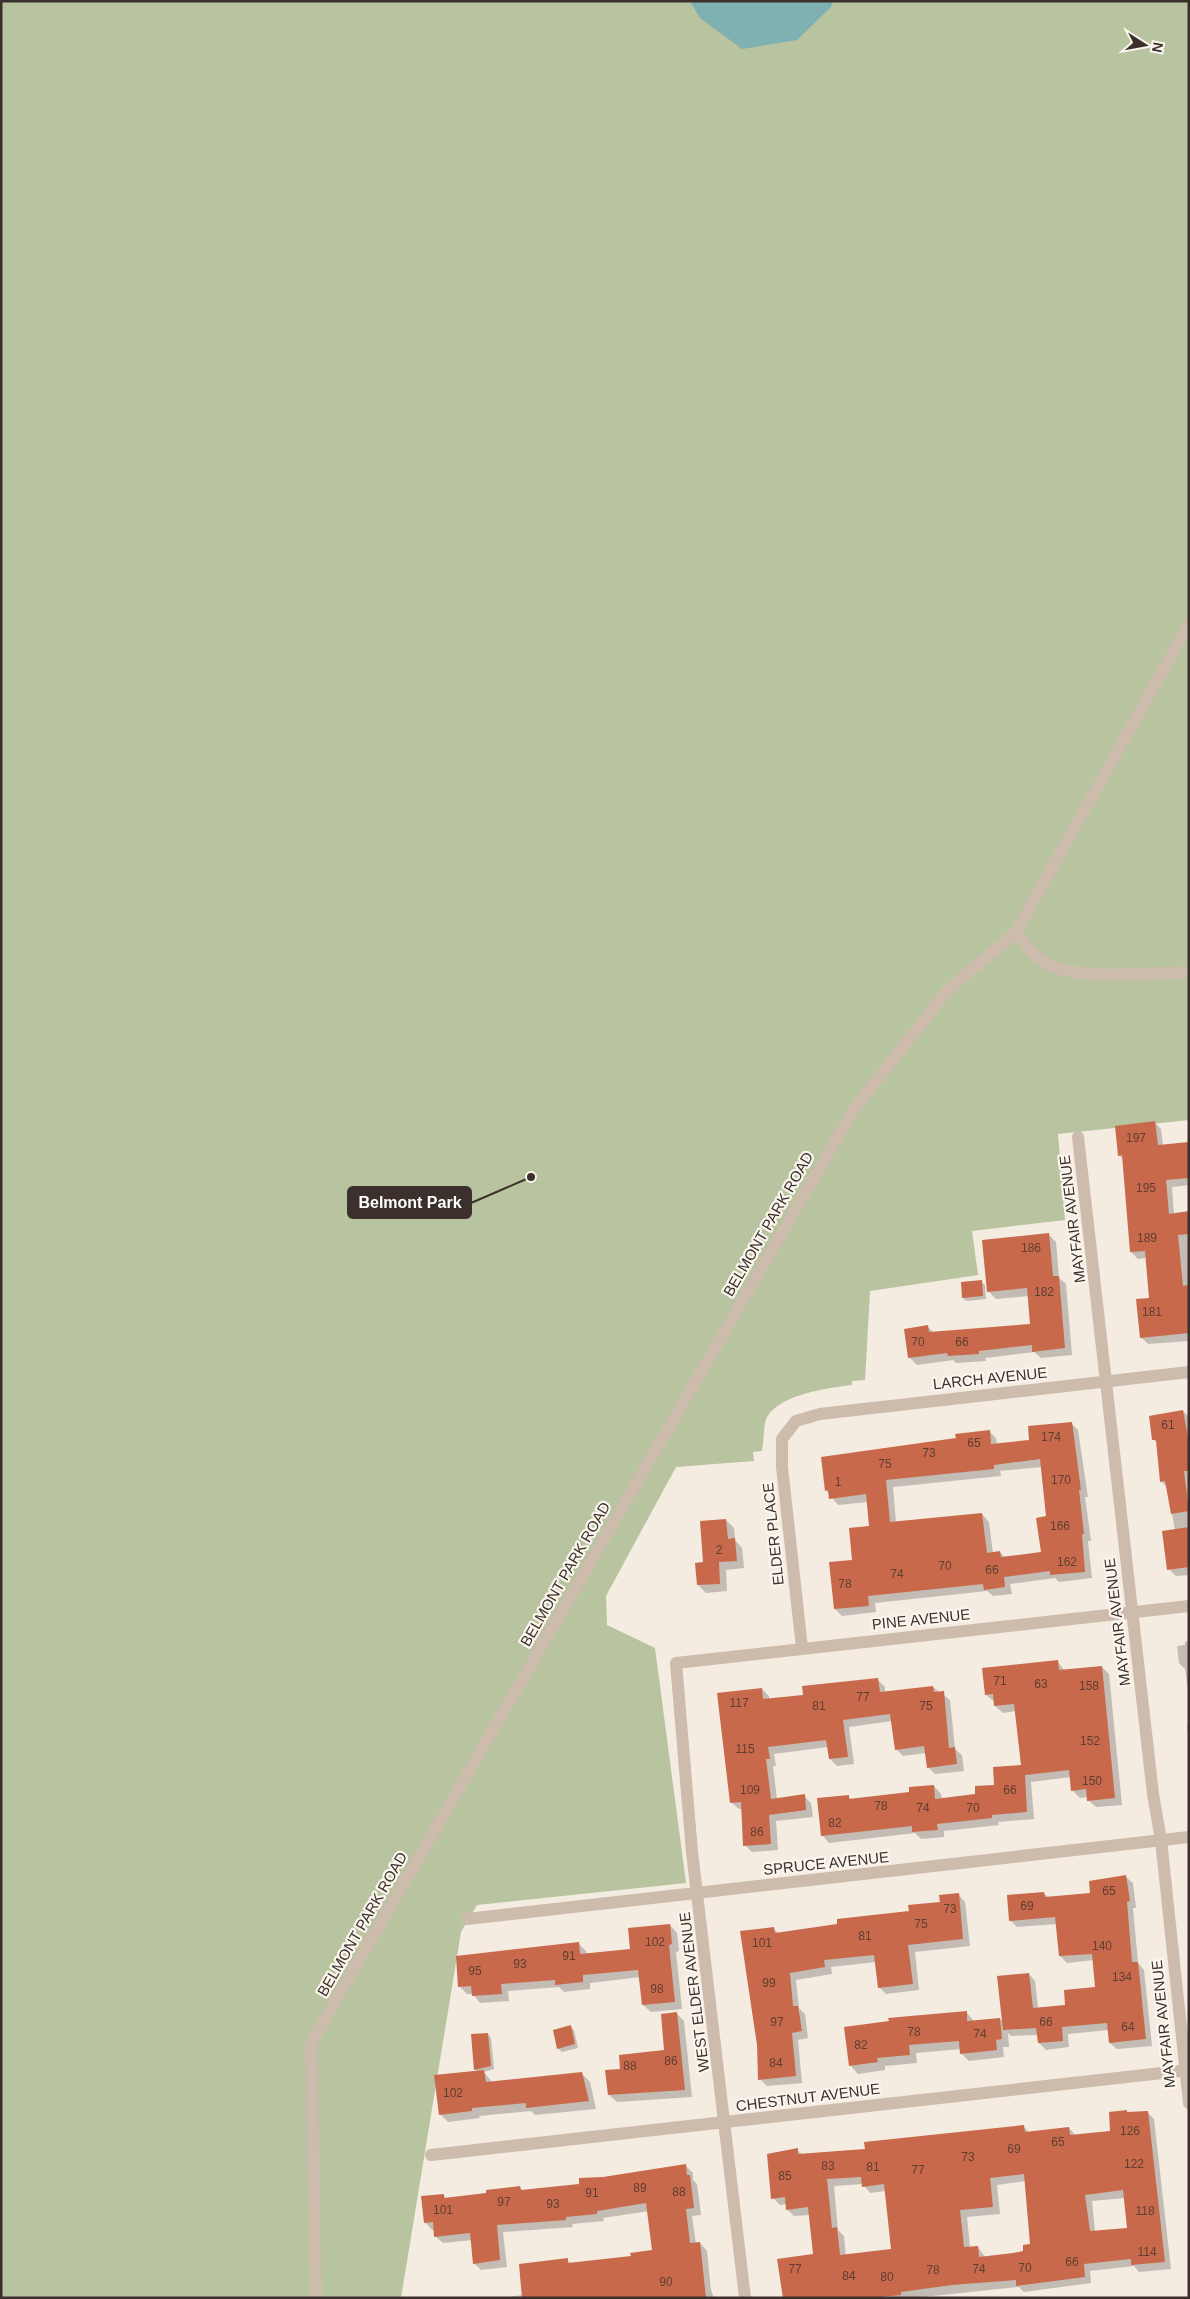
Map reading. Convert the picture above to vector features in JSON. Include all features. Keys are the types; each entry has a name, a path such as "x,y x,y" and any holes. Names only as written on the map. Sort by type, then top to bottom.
{"street":[{"path":"1189,624 1016,932 1033,953 1047,964 1072,972 1085,974 1189,972"},
{"name":"BELMONT PARK ROAD","path":"316,2298 311,2043 854,1109 948,990 1016,932"},
{"name":"MAYFAIR AVENUE","path":"1078,1137 1153,1794 1161,1840 1187,2070 1189,2103"},
{"name":"LARCH AVENUE","path":"796,1421 820,1414 1189,1372"},
{"name":"ELDER PLACE","path":"796,1421 782,1439 782,1468 802,1648"},
{"name":"PINE AVENUE","path":"678,1683 676,1663 1189,1606"},
{"name":"WEST ELDER AVENUE","path":"678,1683 692,1852 699,1893 745,2298"},
{"name":"SPRUCE AVENUE","path":"466,1918 1189,1837"},
{"name":"CHESTNUT AVENUE","path":"431,2155 1187,2070"}],"green space":[{"path":"1,1 1189,1 1189,1120 1058,1134 1065,1220 972,1231 978,1275 870,1291 865,1380 852,1381 852,1385 806,1394 773,1409 766,1420 762,1451 753,1452 754,1461 676,1467 606,1596 607,1625 655,1648 686,1883 477,1905 461,1932 401,2298 1,2298"}],"water":[{"path":"690,1 833,1 831,7 797,40 742,49 700,18"}],"building":[{"path":"1155,1121 1158,1145 1189,1142 1189,1178 1166,1180 1169,1214 1189,1211 1189,1234 1178,1235 1183,1286 1189,1285 1189,1333 1140,1338 1136,1299 1149,1298 1145,1251 1130,1252 1122,1155 1118,1156 1115,1126"},
{"path":"1049,1233 1053,1276 1059,1276 1065,1348 1032,1352 1032,1345 979,1351 979,1354 948,1356 947,1353 908,1358 904,1329 928,1325 929,1332 1030,1324 1027,1288 987,1292 982,1240"},
{"path":"982,1280 983,1296 962,1298 961,1282"},
{"path":"1183,1410 1189,1443 1189,1471 1184,1471 1189,1511 1171,1514 1165,1481 1160,1482 1156,1440 1152,1440 1149,1416"},
{"path":"1072,1422 1081,1490 1079,1490 1084,1534 1082,1534 1085,1572 1050,1575 1050,1571 1004,1577 1005,1587 984,1590 983,1584 868,1596 869,1606 834,1609 829,1562 852,1560 849,1528 869,1526 866,1494 829,1499 828,1490 825,1491 821,1457 956,1438 955,1434 990,1430 991,1444 1029,1440 1028,1426","holes":["1040,1459 1046,1516 1036,1518 1041,1552 1001,1557 1000,1551 987,1553 982,1513 890,1522 886,1480 994,1469 994,1465"]},
{"path":"726,1519 728,1539 735,1538 737,1561 719,1562 720,1584 697,1585 695,1563 703,1562 700,1521"},
{"path":"1189,1527 1189,1567 1167,1570 1162,1531"},
{"path":"1058,1660 1059,1670 1102,1666 1115,1798 1087,1801 1086,1789 1071,1791 1069,1770 1025,1775 1027,1812 992,1815 992,1818 937,1824 938,1830 912,1832 912,1826 821,1836 817,1798 849,1795 849,1799 909,1792 909,1787 934,1785 935,1799 975,1794 975,1786 994,1785 993,1767 1021,1765 1014,1704 994,1706 993,1694 985,1695 982,1668"},
{"path":"878,1678 880,1692 933,1686 934,1692 944,1691 949,1748 955,1747 957,1764 927,1768 924,1746 895,1750 890,1714 843,1720 848,1757 829,1759 826,1740 768,1747 770,1759 766,1759 771,1799 805,1794 806,1810 769,1815 771,1844 743,1846 741,1802 730,1803 717,1693 762,1688 763,1699 803,1695 802,1686"},
{"path":"1126,1875 1130,1901 1127,1902 1132,1962 1138,1962 1146,2039 1109,2043 1107,2023 1062,2027 1063,2041 1038,2043 1036,2028 1003,2030 997,1976 1029,1973 1033,2008 1065,2005 1064,1990 1095,1987 1092,1954 1059,1956 1055,1917 1009,1921 1007,1895 1044,1892 1045,1897 1090,1893 1089,1881"},
{"path":"959,1893 963,1939 908,1945 913,1984 878,1988 874,1955 824,1960 825,1967 790,1973 793,2006 798,2006 802,2031 792,2033 796,2076 758,2080 757,2045 740,1931 774,1927 775,1933 837,1924 837,1919 909,1911 908,1905 940,1902 939,1895"},
{"path":"670,1924 672,1944 669,1945 675,2002 642,2005 638,1970 583,1975 583,1982 555,1985 555,1980 501,1984 502,1994 472,1996 471,1986 458,1987 456,1956 579,1942 580,1954 630,1949 628,1928"},
{"path":"967,2011 967,2021 1000,2018 1002,2039 996,2040 997,2050 960,2054 959,2041 909,2045 910,2055 877,2058 878,2062 849,2066 844,2027 889,2021 888,2018"},
{"path":"677,2012 685,2090 608,2095 605,2070 620,2069 619,2055 664,2050 661,2014"},
{"path":"571,2025 575,2044 557,2049 553,2030"},
{"path":"488,2033 491,2066 474,2070 471,2034"},
{"path":"484,2070 486,2082 582,2072 589,2101 526,2108 526,2103 472,2108 472,2111 439,2115 434,2075"},
{"path":"1127,2110 1127,2112 1148,2111 1165,2262 1131,2265 1131,2259 1084,2264 1085,2277 1016,2286 1016,2280 952,2285 901,2292 901,2295 872,2298 783,2298 777,2259 813,2254 808,2207 786,2210 785,2197 771,2199 767,2154 798,2148 798,2154 865,2149 864,2142 1024,2125 1025,2132 1069,2127 1070,2135 1110,2131 1109,2112","holes":["1024,2174 1030,2244 1023,2245 1023,2251 979,2257 978,2246 964,2247 960,2210 993,2207 990,2178","861,2177 862,2187 884,2184 891,2249 840,2255 837,2227 832,2228 827,2179","1123,2190 1127,2228 1090,2231 1085,2195"]},
{"path":"686,2164 687,2175 690,2175 694,2208 686,2209 690,2243 700,2242 706,2298 522,2298 519,2264 568,2258 568,2263 631,2256 630,2253 652,2250 646,2203 597,2211 597,2214 566,2217 566,2220 497,2225 500,2260 473,2264 470,2233 434,2237 433,2222 424,2223 421,2196 444,2194 444,2198 486,2193 486,2190 520,2186 521,2190 579,2184 579,2178 603,2177"}],"place":[{"name":"Belmont Park","path":"531,1177"}]}
